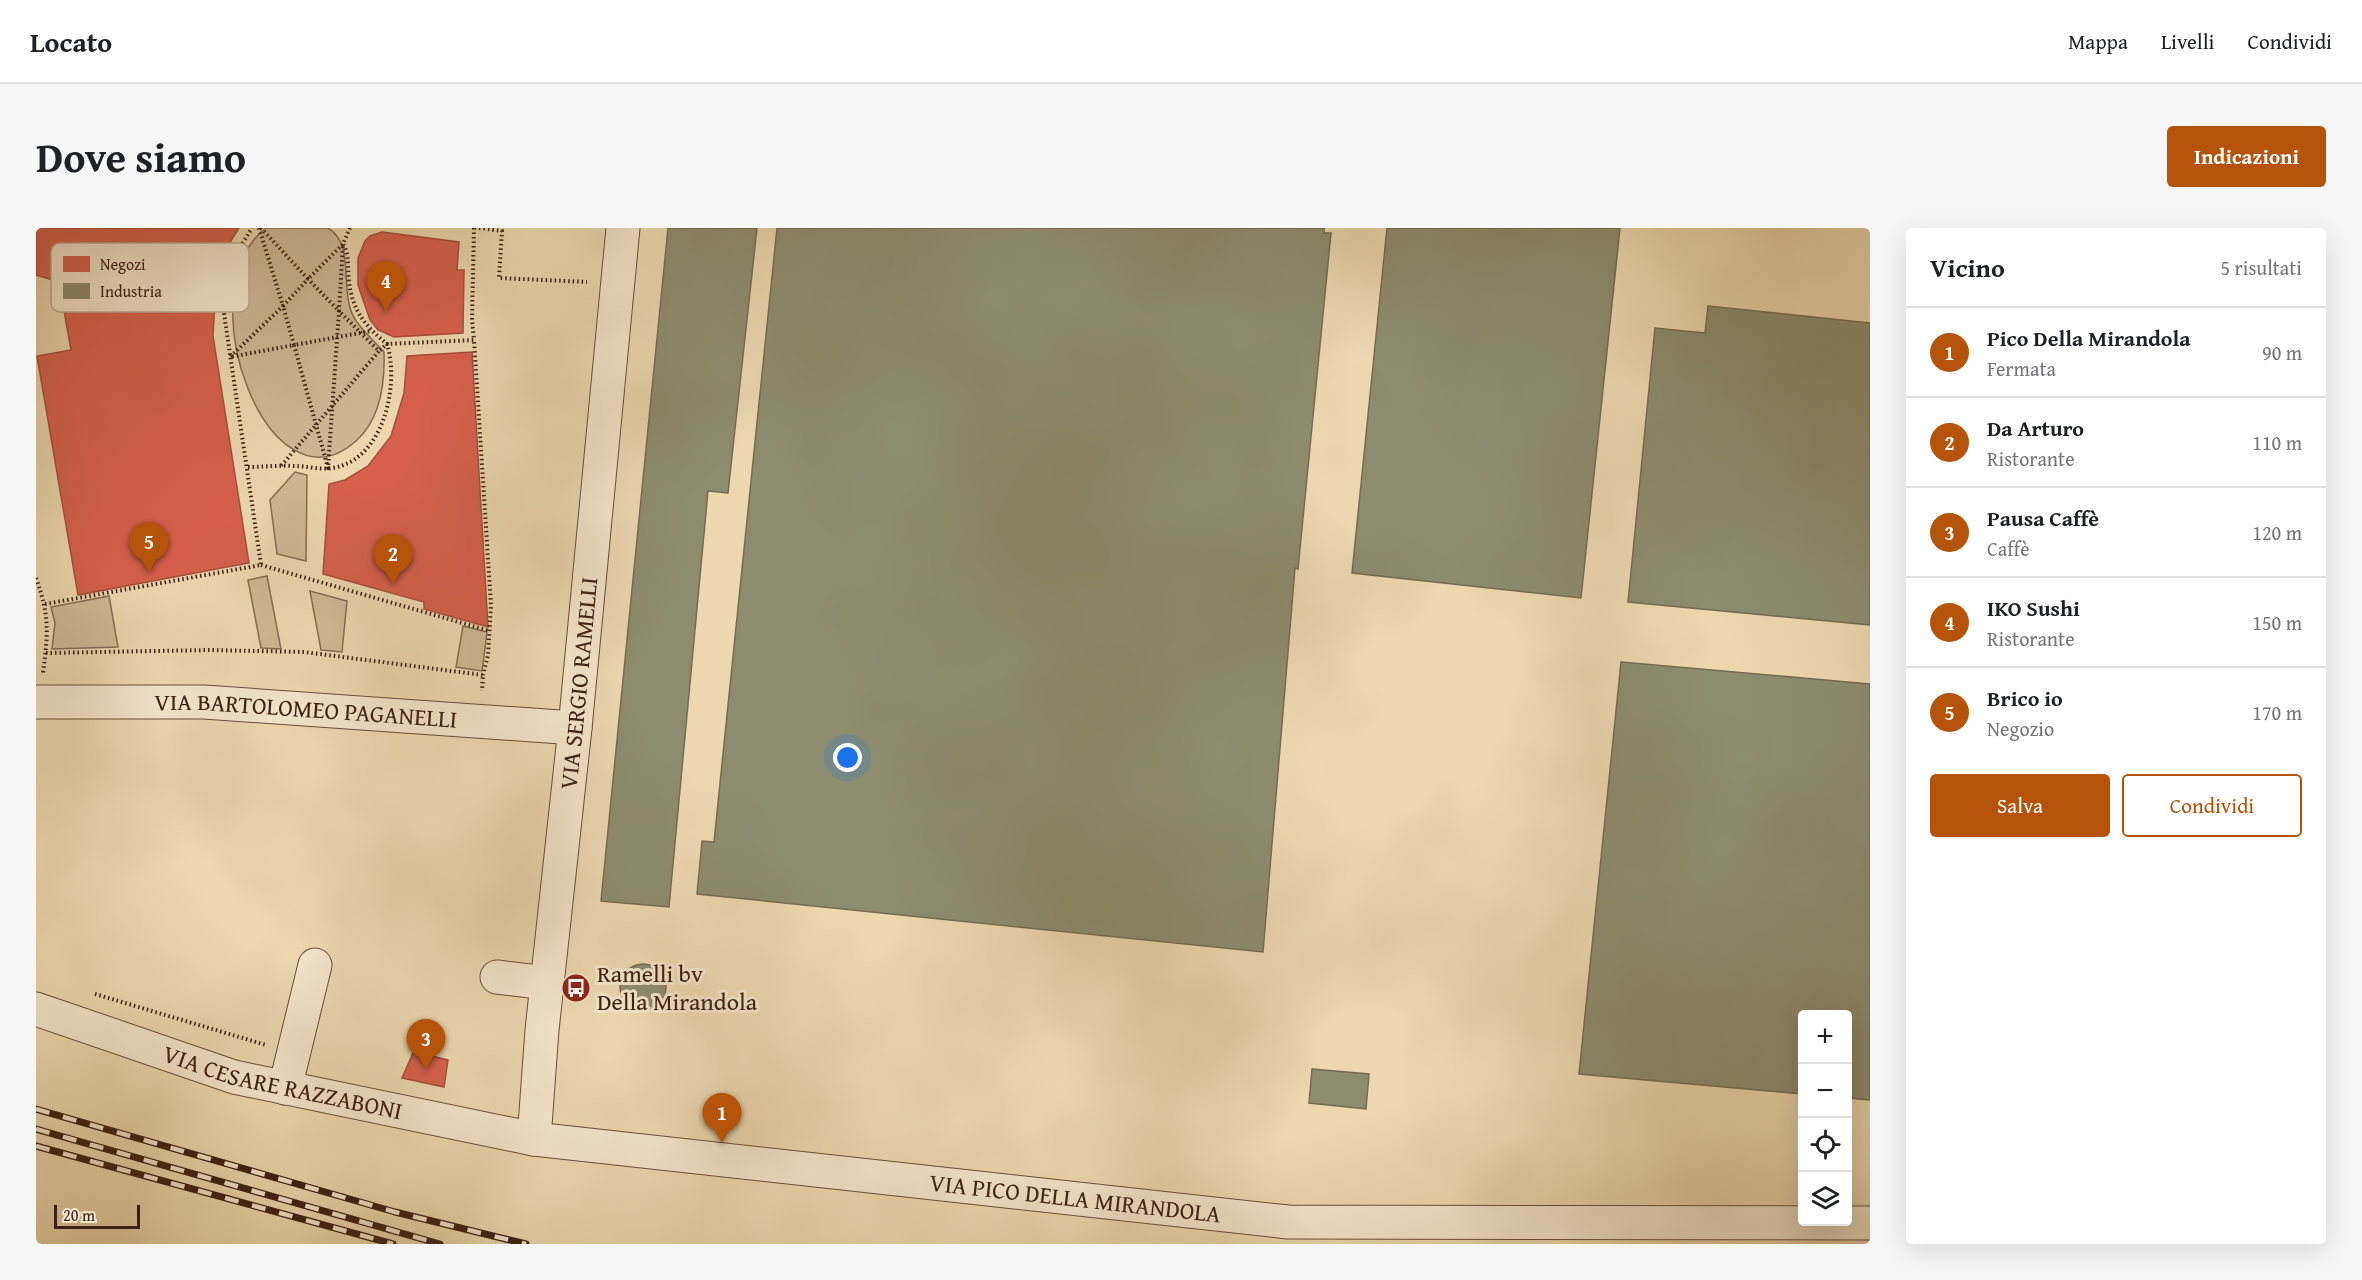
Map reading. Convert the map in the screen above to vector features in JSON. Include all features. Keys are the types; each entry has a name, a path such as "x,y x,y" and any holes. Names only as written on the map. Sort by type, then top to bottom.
{"street":[{"name":"VIA SERGIO RAMELLI","path":"534,1139 547,983 575,728 623,228"},
{"name":"VIA BARTOLOMEO PAGANELLI","path":"38,702 204,702 575,728"},
{"path":"285,1088 315,965"},
{"path":"497,977 547,983"},
{"name":"VIA CESARE RAZZABONI","path":"36,1009 234,1077 534,1139"},
{"name":"VIA PICO DELLA MIRANDOLA","path":"534,1139 1288,1222 1870,1223"}],"path":[{"path":"243,243 252,228"},
{"path":"260,228 360,334 379,351"},
{"path":"260,228 328,468"},
{"path":"328,468 343,244 350,228"},
{"path":"474,228 472,320 491,606 490,631 483,675 481,722"},
{"path":"479,228 502,231 499,278 618,285"},
{"path":"230,357 343,244"},
{"path":"249,467 328,468 355,461 375,439 385,414 392,358 387,344 361,320 353,302 348,253 343,244"},
{"path":"224,312 249,467 261,565"},
{"path":"230,357 371,331"},
{"path":"281,466 387,344 474,340"},
{"path":"45,604 261,565 490,631"},
{"path":"36,578 45,604 49,627 38,702"},
{"path":"46,653 208,650 304,652 483,675"},
{"path":"91,993 293,1054"}],"shaded area":[{"path":"266,228 328,228 336,235 344,254 351,311 361,328 384,352 384,376 380,399 371,421 357,440 324,457 294,450 268,425 248,388 236,344 234,312 249,312 249,251"},
{"path":"295,472 307,475 306,561 277,554 270,500"},
{"path":"267,576 281,649 261,648 248,580"},
{"path":"310,591 347,601 342,652 321,650"},
{"path":"109,596 118,647 52,649 55,623 51,607"},
{"path":"463,626 487,632 482,671 456,667"}],"building: Negozi":[{"path":"36,228 239,228 230,243 51,243 51,280 36,275"},
{"path":"382,232 459,242 457,270 464,270 463,333 394,337 378,330 370,320 358,285 358,258 365,241 370,236"},
{"path":"64,312 214,312 213,336 249,563 78,595 37,356 71,350"},
{"path":"472,352 488,627 424,609 424,602 323,574 329,484 345,480 368,466 391,436 404,393 407,356"},
{"path":"414,1051 448,1060 444,1087 402,1078"}],"building: Industria":[{"path":"668,228 757,228 728,493 708,491 669,907 601,901"},
{"path":"777,228 1324,228 1324,233 1331,233 1298,569 1295,568 1263,952 697,894 702,841 714,842"},
{"path":"1387,228 1620,228 1581,598 1352,573"},
{"path":"1708,306 1870,323 1870,625 1628,602 1655,328 1705,333"},
{"path":"1621,662 1870,684 1870,1100 1852,1098 1852,1010 1798,1010 1798,1094 1579,1074"},
{"path":"643,964 652,965 660,970 665,978 665,996 660,1004 652,1009 643,1010 634,1009 626,1004 621,996 620,987 621,978 626,970 634,965"},
{"path":"1312,1069 1369,1074 1366,1109 1309,1103"}],"railway":[{"path":"36,1109 395,1212 526,1244"},
{"path":"36,1129 440,1244"},
{"path":"36,1146 393,1244"}],"place":[{"name":"IKO Sushi","path":"386,311"},
{"name":"Brico io","path":"149,572"},
{"name":"Da Arturo","path":"393,584"},
{"name":"Ramelli bv Della Mirandola","path":"576,988"},
{"name":"Pausa Caffè","path":"426,1069"},
{"name":"Pico Della Mirandola","path":"722,1143"}]}
